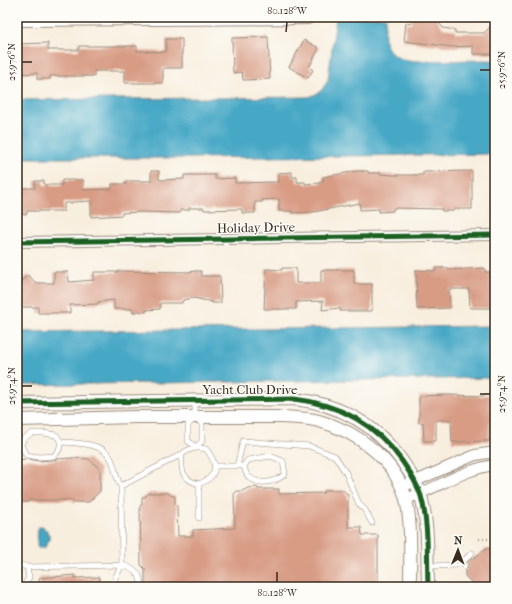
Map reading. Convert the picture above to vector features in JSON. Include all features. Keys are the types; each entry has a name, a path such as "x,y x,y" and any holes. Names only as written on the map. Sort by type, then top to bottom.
{"street":[{"path":"17,21 308,19"},
{"name":"Holiday Drive","path":"17,242 495,234"},
{"name":"Yacht Club Drive","path":"17,403 294,399 325,404 358,419 373,430 385,440 409,471 420,494 427,532 428,587"},
{"path":"17,420 137,417 282,417 303,418 319,421 333,426 368,444 393,472 402,487 406,500 409,528 410,587"},
{"path":"402,487 475,455 495,452"},
{"path":"475,455 480,467"},
{"path":"406,500 480,467 495,464"}],"lane":[{"path":"195,400 195,417 188,425 188,441 196,448"},
{"path":"195,417 202,424 202,441 196,448"},
{"path":"33,433 56,435 61,442 59,450 54,456 26,455 19,445 24,438 33,433"},
{"path":"237,466 243,441 309,446 335,456 346,473 359,504 365,510 372,523"},
{"path":"61,442 84,443 99,448 110,456 116,479 121,486 122,565 115,578 115,587"},
{"path":"121,486 188,450 196,448 206,449 213,458 215,466 211,477 199,484 183,475 181,469 182,454"},
{"path":"270,456 283,461 285,474 279,479 270,482 257,482 248,477 244,466 248,460 270,456"},
{"path":"215,466 244,466"},
{"path":"199,484 199,518"},
{"path":"428,566 459,565 472,553"},
{"path":"17,564 27,567 122,565 132,568 137,573 141,579 141,587"},
{"path":"19,587 23,586 29,578 27,567"}],"path":[{"path":"479,539 495,539"}],"water":[{"path":"336,17 386,17 385,40 387,46 394,55 401,59 410,61 495,60 495,154 189,158 17,158 17,100 308,97 315,95 322,89 328,80"},
{"path":"495,326 495,378 17,385 17,332"},
{"path":"38,527 44,527 44,530 47,530 47,534 49,534 49,541 47,542 47,545 45,545 45,548 38,548 37,545"}],"building":[{"path":"412,17 435,17 443,28 455,30 455,33 484,33 495,22 495,54 473,54 473,46 453,47 404,41 406,23 411,24"},
{"path":"268,37 270,79 243,80 242,72 233,73 232,38"},
{"path":"166,39 182,39 182,68 163,68 163,83 125,83 125,71 94,71 94,76 50,76 50,79 37,79 37,73 17,74 17,44 48,43 48,50 79,50 79,46 137,46 137,51 166,52"},
{"path":"304,40 319,48 309,67 313,70 308,78 289,67"},
{"path":"151,171 159,171 159,180 184,179 184,175 215,175 215,179 235,178 235,183 278,182 278,173 292,172 292,177 297,177 297,182 305,182 305,184 320,183 323,181 323,177 357,171 368,171 368,173 393,175 423,175 423,172 472,171 472,209 442,211 442,209 393,208 393,211 379,212 379,209 360,210 360,203 313,212 292,213 292,211 279,211 279,199 255,202 255,213 242,213 242,209 204,210 204,208 189,208 189,210 180,210 180,213 141,212 91,217 91,201 64,203 64,211 27,211 27,214 17,214 18,188 35,188 35,181 44,181 44,185 62,185 62,180 83,180 83,190 112,189 112,184 126,184 126,181 151,181"},
{"path":"282,268 296,268 296,283 321,283 321,270 354,270 354,284 372,284 372,311 340,311 340,308 322,310 323,301 296,302 296,309 264,309 266,269 282,270"},
{"path":"436,268 448,268 448,270 485,268 485,272 495,272 495,308 470,308 469,289 449,289 450,308 417,309 416,270 436,271"},
{"path":"201,271 201,276 220,276 221,303 212,303 194,298 183,300 182,303 160,303 160,309 133,313 132,309 114,309 114,300 98,302 98,304 70,305 70,313 38,313 38,307 17,307 17,280 22,280 28,275 36,283 54,283 54,272 68,272 69,282 94,280 94,272"},
{"path":"493,395 493,397 495,397 495,420 490,420 489,441 452,442 451,420 436,420 436,441 424,441 423,422 419,423 419,396"},
{"path":"72,458 89,459 100,469 100,491 89,502 73,502 73,500 29,500 29,502 17,502 17,460 28,459 39,461"},
{"path":"257,487 258,489 279,489 279,494 323,493 326,490 343,490 348,495 348,527 361,527 362,535 378,535 378,584 315,582 315,587 145,587 145,569 141,565 140,506 142,504 142,497 145,497 149,493 168,493 175,496 175,504 177,506 178,536 193,536 193,530 235,528 234,494 237,491"},
{"path":"486,549 492,549 495,551 495,587 476,587 465,576 465,570 468,567 468,562"},
{"path":"75,575 75,578 99,577 100,587 40,587 39,578"}],"cycle path":[{"path":"17,242 495,235"},
{"path":"17,403 294,399 326,405 341,411 368,426 380,436 402,461 415,482 424,507 427,541 428,587"}]}
